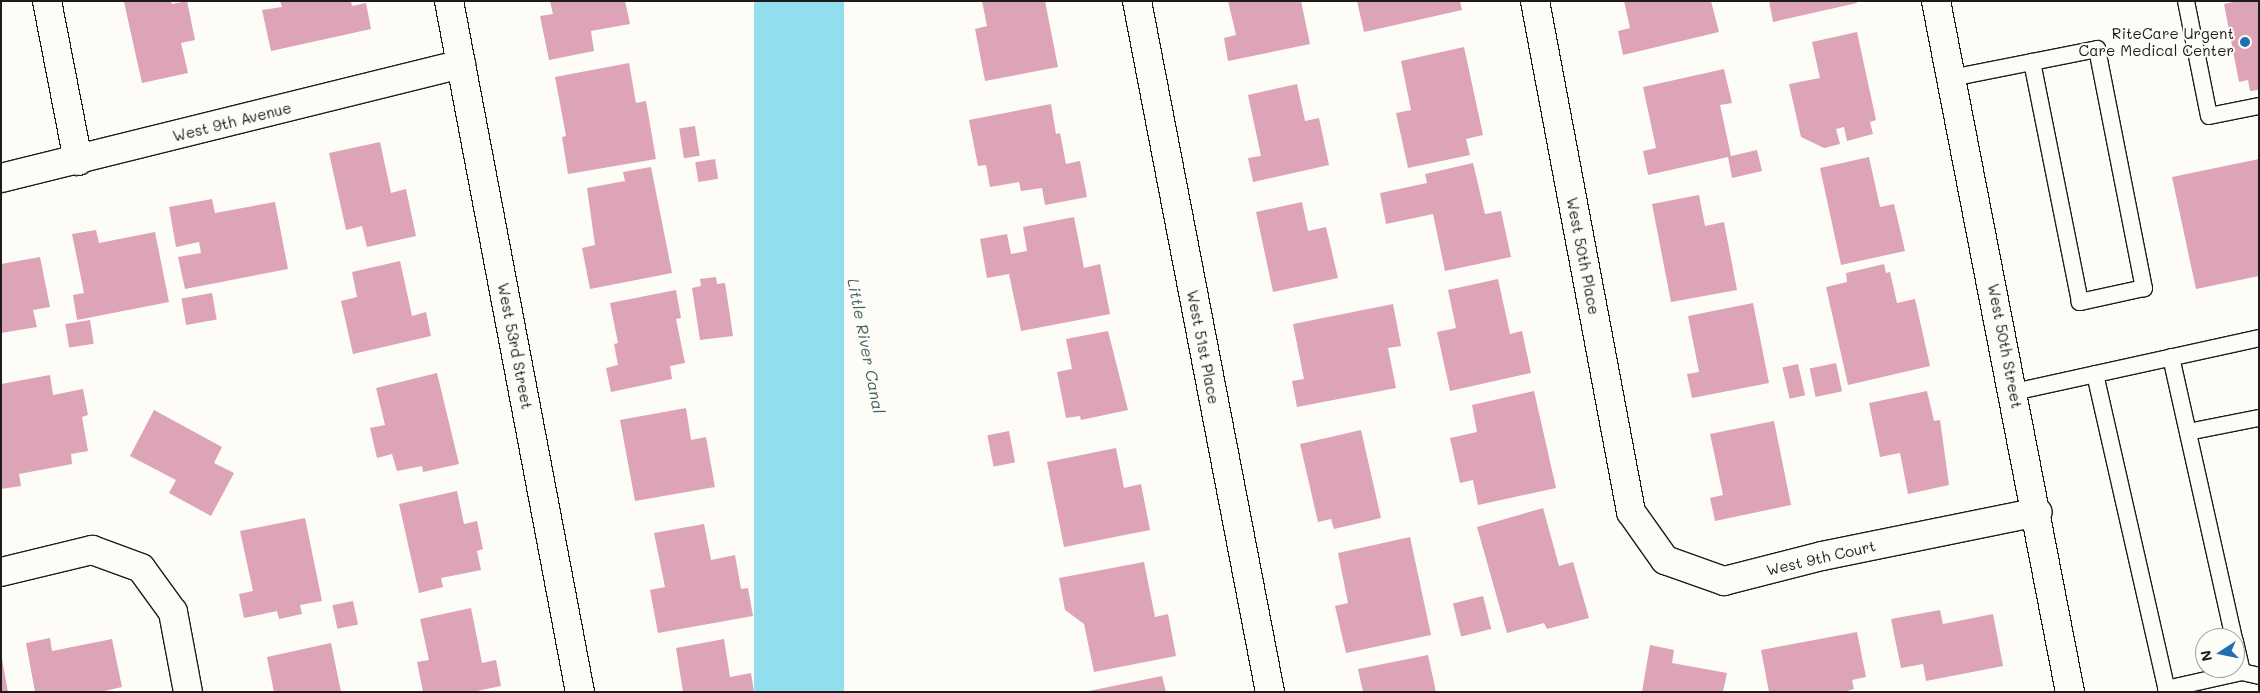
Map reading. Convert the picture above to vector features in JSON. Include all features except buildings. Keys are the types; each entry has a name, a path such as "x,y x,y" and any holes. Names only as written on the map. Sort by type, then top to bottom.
{"street":[{"path":"47,1 78,161"},
{"name":"West 53rd Street","path":"450,1 580,692"},
{"name":"West 51st Place","path":"1137,1 1270,692"},
{"name":"West 50th Place","path":"1534,1 1631,512"},
{"name":"West 50th Street","path":"1936,1 2038,512 2070,692"},
{"name":"West 9th Avenue","path":"1,178 78,161 461,64"},
{"name":"West 9th Court","path":"1631,512 1665,560 1724,581 1822,556 2038,512"},
{"path":"1,572 92,550 141,568 173,612 188,692"}],"lane":[{"path":"2186,1 2209,116 2259,106"},
{"path":"1951,78 2097,49 2144,288 2080,302 2032,62"},
{"path":"2014,392 2259,338"},
{"path":"2171,357 2232,628"},
{"path":"2095,374 2167,690 2217,678"},
{"path":"2188,432 2259,418"},
{"path":"2245,673 2259,676"}],"water":[{"path":"754,1 844,1 844,692 754,692"}],"place":[{"name":"RiteCare Urgent Care Medical Center","path":"2245,42"}],"water label":[{"name":"Little River Canal","path":"866,346"}]}
